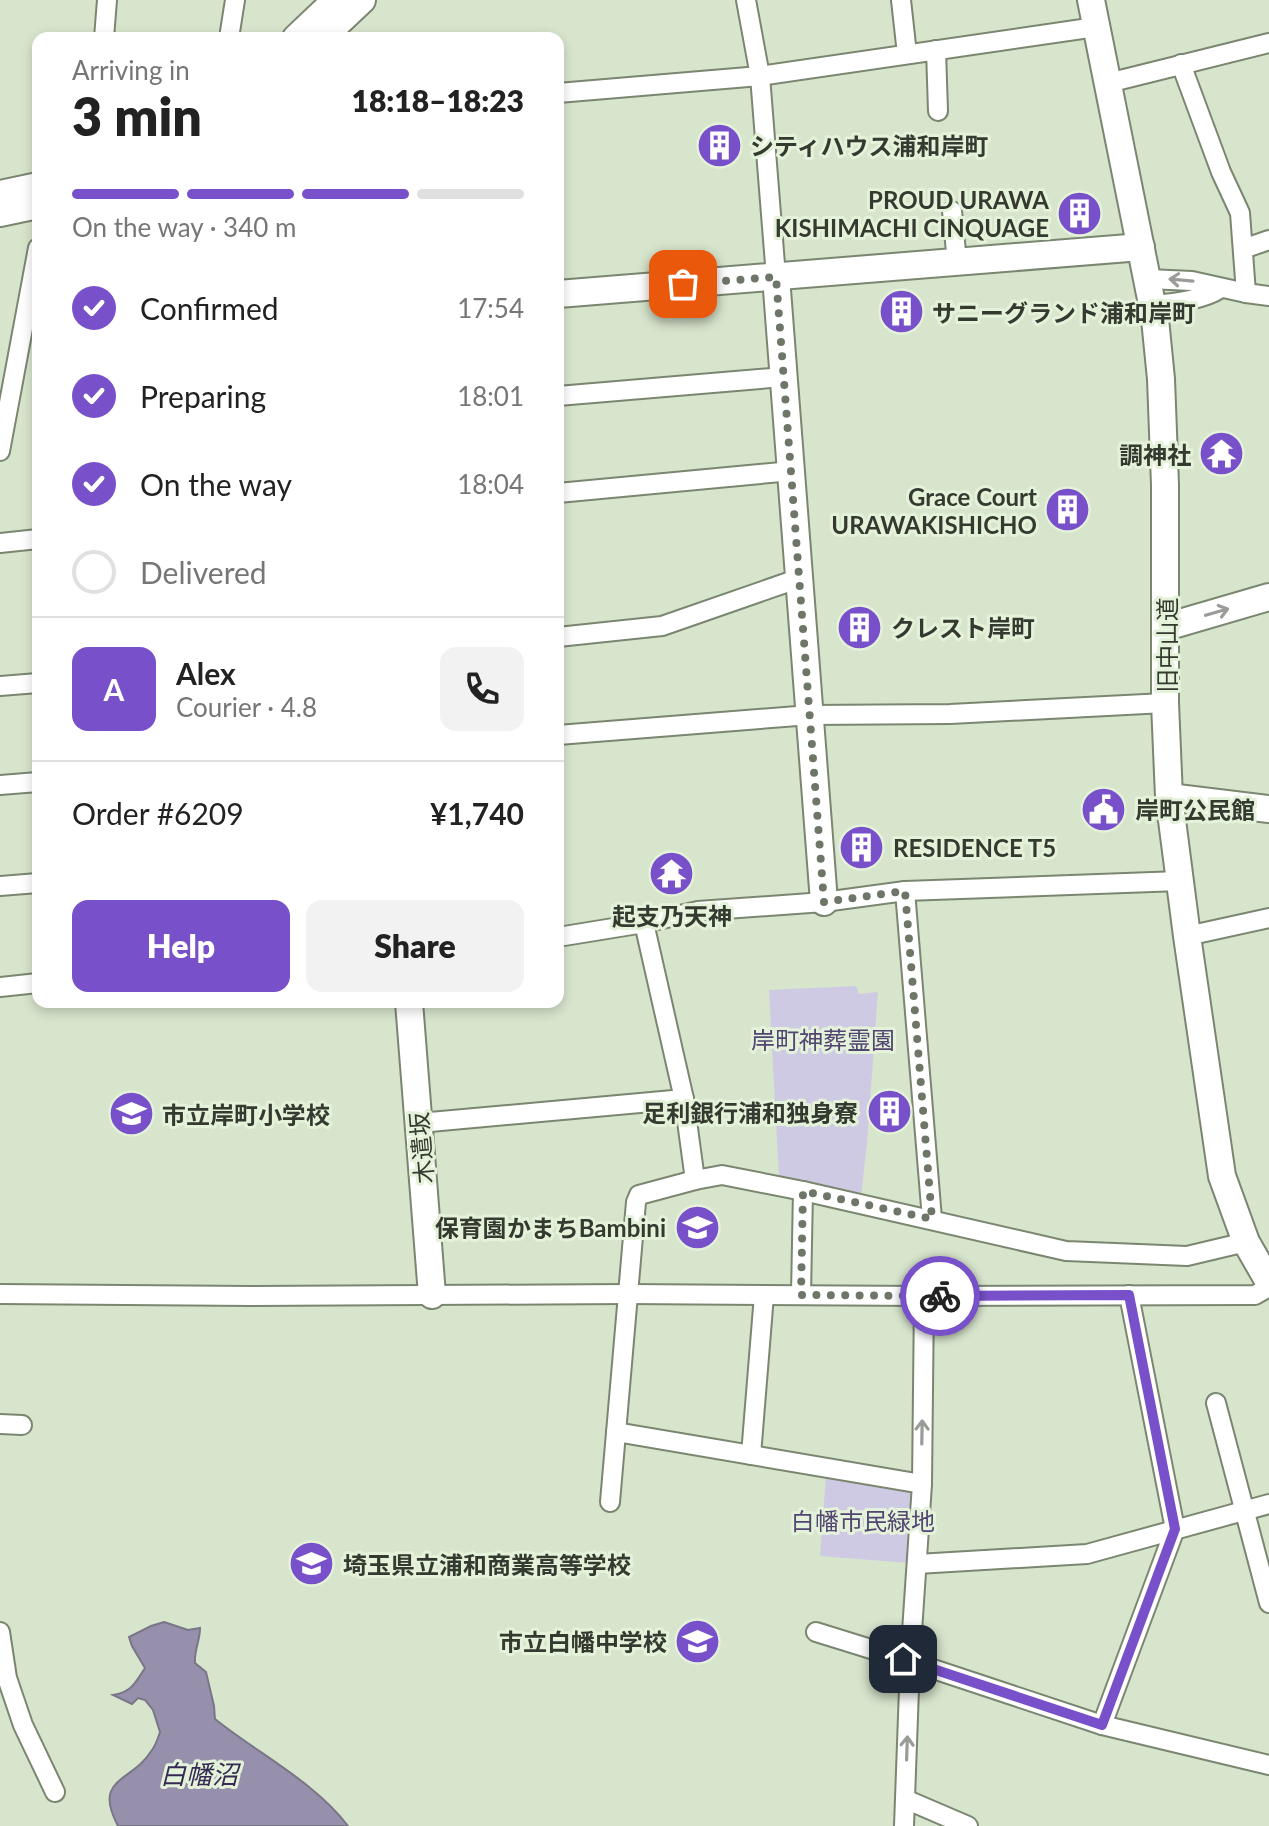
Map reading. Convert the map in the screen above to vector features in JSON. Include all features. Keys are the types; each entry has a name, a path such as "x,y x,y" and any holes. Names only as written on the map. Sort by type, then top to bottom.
{"street":[{"path":"104,32 107,0"},
{"path":"230,32 235,0"},
{"path":"307,32 362,0"},
{"path":"746,0 760,76 824,902"},
{"path":"901,0 907,54"},
{"name":"旧中山道","path":"1091,0 1150,292 1161,379 1169,797 1187,936 1219,1161 1246,1242 1269,1284"},
{"path":"564,92 760,76 1096,27"},
{"path":"1108,83 1269,43"},
{"path":"936,50 938,111"},
{"path":"1181,64 1221,172 1240,213 1246,293"},
{"path":"0,194 32,187"},
{"path":"0,213 32,206"},
{"path":"952,211 957,262"},
{"path":"1243,249 1269,240"},
{"path":"564,294 1141,247"},
{"path":"1221,288 1212,294 1169,304 1150,292 1174,279 1269,296"},
{"path":"0,451 32,280"},
{"path":"564,395 783,377"},
{"path":"564,492 792,471"},
{"path":"0,543 32,540"},
{"path":"564,636 662,626 800,578"},
{"path":"1166,627 1269,597"},
{"path":"0,686 32,683"},
{"path":"564,735 810,715 950,714 1165,703"},
{"path":"0,785 32,782"},
{"path":"1169,797 1269,809"},
{"path":"564,936 698,911 824,902 905,891 1180,881"},
{"path":"0,886 32,883"},
{"path":"905,891 932,1219"},
{"path":"1187,936 1269,918"},
{"path":"644,923 684,1099 695,1180"},
{"path":"0,987 32,984"},
{"name":"木遣坂","path":"409,1008 432,1295"},
{"path":"419,1123 684,1099"},
{"path":"610,1502 627,1294 639,1195 722,1175 1066,1251 1187,1256 1246,1242"},
{"path":"801,1295 803,1191"},
{"path":"0,1294 1255,1295 1269,1284"},
{"path":"751,1455 764,1295"},
{"path":"1102,1725 1175,1529 1129,1295"},
{"path":"904,1826 910,1661 922,1484 924,1296"},
{"path":"1216,1403 1269,1603"},
{"path":"0,1424 22,1425"},
{"path":"616,1432 922,1484"},
{"path":"917,1564 1087,1554 1269,1504"},
{"path":"0,1632 4,1680 55,1792"},
{"path":"816,1632 1102,1725 1269,1765"},
{"path":"905,1799 968,1826"}],"green space":[{"name":"岸町神葬霊園","path":"856,986 859,994 878,992 861,1196 779,1178 769,990"},
{"name":"白幡市民緑地","path":"826,1475 915,1490 909,1563 820,1556"}],"water":[{"name":"白幡沼","path":"164,1622 188,1630 200,1628 195,1663 206,1672 215,1719 302,1782 335,1810 348,1826 118,1826 111,1810 112,1789 144,1761 160,1732 153,1710 145,1700 138,1698 132,1704 113,1695 129,1689 145,1668 129,1637"}],"way so far":[{"path":"683,284 776,277 824,902 905,891 932,1219 803,1191 801,1295 940,1296"}],"place":[{"name":"シティハウス浦和岸町","path":"719,145"},
{"name":"PROUD URAWA KISHIMACHI CINQUAGE","path":"1080,213"},
{"name":"サニーグランド浦和岸町","path":"901,312"},
{"name":"調神社","path":"1222,454"},
{"name":"Grace Court URAWAKISHICHO","path":"1068,510"},
{"name":"クレスト岸町","path":"860,627"},
{"name":"岸町公民館","path":"1104,809"},
{"name":"RESIDENCE T5","path":"862,847"},
{"name":"起支乃天神","path":"672,873"},
{"name":"足利銀行浦和独身寮","path":"889,1112"},
{"name":"市立岸町小学校","path":"131,1114"},
{"name":"保育園かまちBambini","path":"697,1227"},
{"name":"埼玉県立浦和商業高等学校","path":"312,1564"},
{"name":"市立白幡中学校","path":"698,1641"}],"route":[{"path":"903,1659 1102,1725 1175,1529 1129,1295 940,1296"}]}
